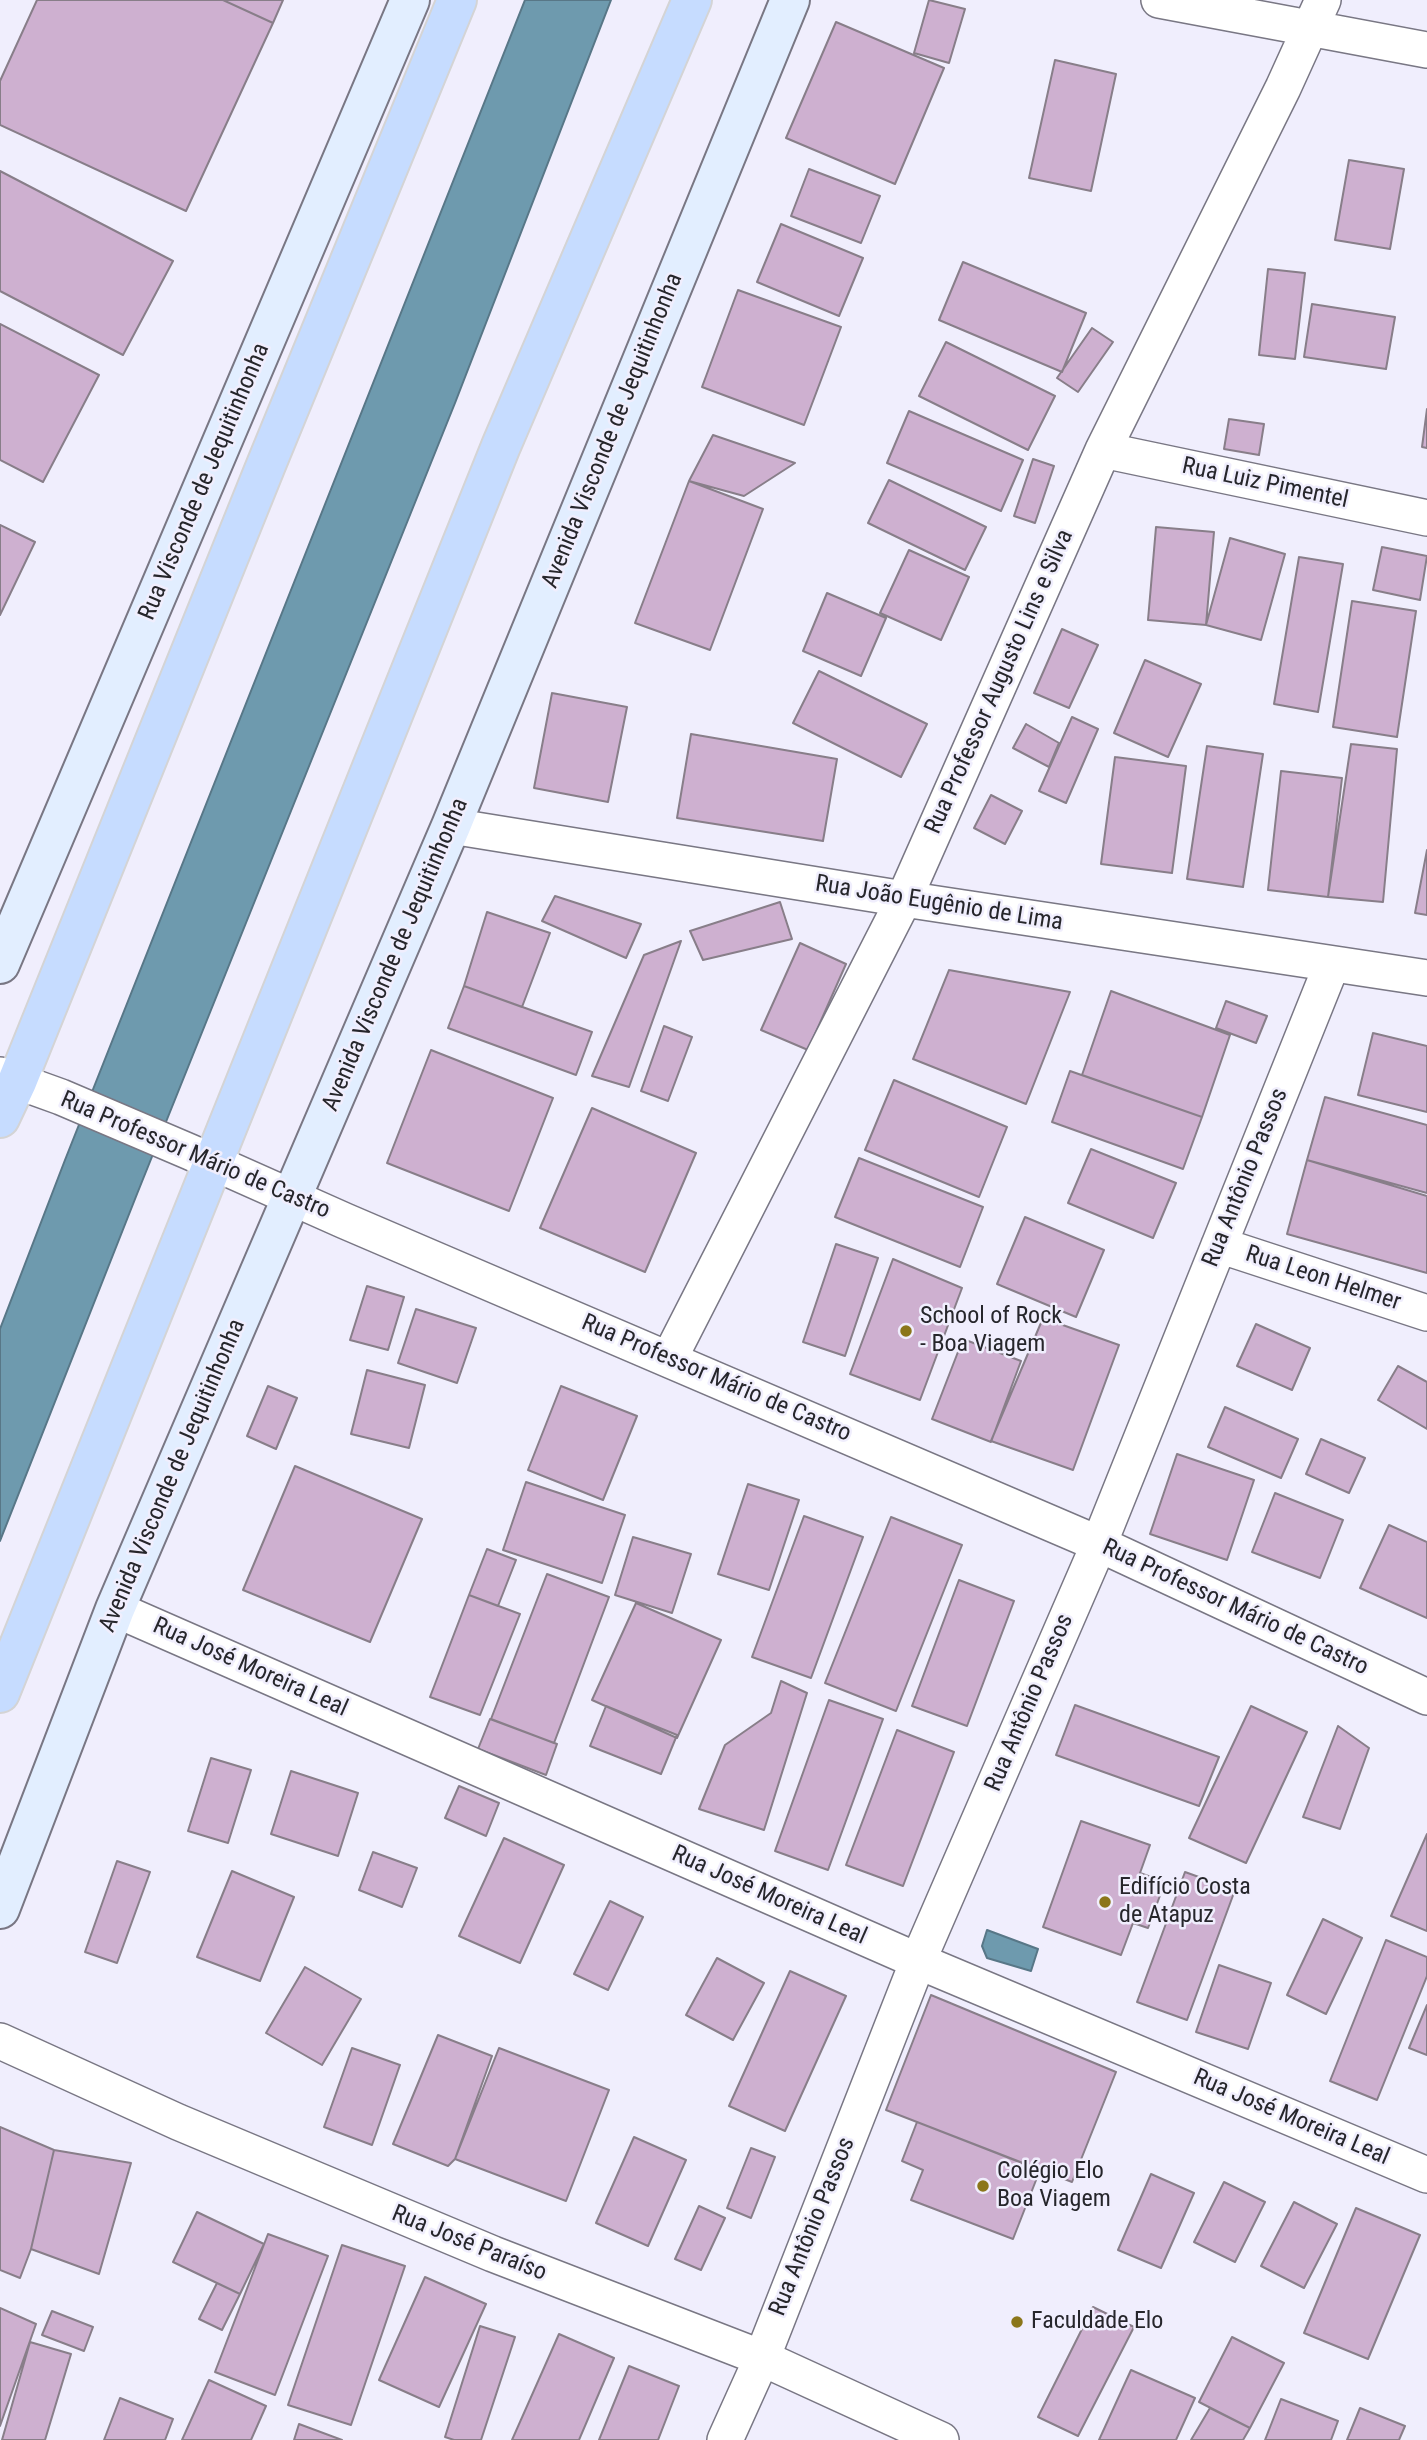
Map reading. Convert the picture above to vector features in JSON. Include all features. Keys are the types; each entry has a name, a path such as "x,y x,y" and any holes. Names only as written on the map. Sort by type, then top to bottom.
{"main road":[{"path":"0,1118 8,1079 261,477 457,0"},
{"path":"0,1693 496,459 692,0"}],"street":[{"name":"Rua Visconde de Jequitinhonha","path":"0,964 410,0"},
{"name":"Avenida Visconde de Jequitinhonha","path":"0,1909 115,1609 452,826 790,0"},
{"path":"1159,0 1316,14 1427,50"},
{"name":"Rua Professor Augusto Lins e Silva","path":"668,1359 904,900 1103,450 1283,88 1316,14"},
{"name":"Rua Luiz Pimentel","path":"1103,450 1427,518"},
{"name":"Rua João Eugênio de Lima","path":"452,826 904,900 1427,978"},
{"name":"Rua Antônio Passos","path":"725,2440 762,2358 918,1961 1099,1544 1332,964"},
{"name":"Rua Professor Mário de Castro","path":"8,1079 61,1097 1099,1544 1427,1697"},
{"name":"Rua Leon Helmer","path":"1219,1245 1427,1313"},
{"name":"Rua José Moreira Leal","path":"115,1609 918,1961 1427,2175"},
{"name":"Rua José Paraíso","path":"0,2040 178,2122 493,2255 762,2358 941,2440"}],"water":[{"path":"525,0 611,0 455,403 0,1541 0,1329"},
{"path":"987,1930 1038,1949 1031,1971 987,1958 982,1946"}],"building":[{"path":"37,0 223,0 273,23 186,211 0,125 0,81"},
{"path":"223,0 283,0 273,23"},
{"path":"929,0 965,9 949,63 914,53"},
{"path":"836,22 944,68 895,184 786,138"},
{"path":"1055,60 1116,74 1091,191 1029,178"},
{"path":"1349,160 1404,169 1390,249 1335,240"},
{"path":"809,169 880,196 861,243 791,216"},
{"path":"0,171 173,261 123,355 0,291"},
{"path":"781,224 863,258 839,316 757,282"},
{"path":"963,262 1086,313 1062,372 939,320"},
{"path":"1268,269 1305,273 1295,359 1259,355"},
{"path":"738,290 841,327 804,425 702,387"},
{"path":"1312,304 1395,317 1386,369 1304,357"},
{"path":"0,324 99,375 43,482 0,460"},
{"path":"1092,328 1113,342 1078,392 1057,378"},
{"path":"946,342 1055,396 1028,450 919,396"},
{"path":"1427,409 1427,448 1422,447"},
{"path":"909,411 1023,460 1001,511 887,463"},
{"path":"1229,419 1264,424 1259,455 1224,449"},
{"path":"713,435 795,463 744,496 689,481"},
{"path":"1033,459 1054,466 1035,523 1014,516"},
{"path":"889,480 986,527 965,570 868,523"},
{"path":"689,481 763,509 710,650 635,623"},
{"path":"0,525 35,542 0,615"},
{"path":"1156,527 1214,532 1206,625 1148,620"},
{"path":"1230,538 1285,554 1261,640 1206,625"},
{"path":"1382,547 1427,556 1420,600 1373,590"},
{"path":"909,550 969,577 941,640 880,613"},
{"path":"1299,557 1343,564 1318,712 1274,704"},
{"path":"827,593 886,618 861,676 803,651"},
{"path":"1352,601 1416,611 1397,737 1333,727"},
{"path":"1062,629 1098,645 1069,708 1034,693"},
{"path":"1145,660 1201,684 1168,757 1114,733"},
{"path":"819,671 927,724 901,777 793,723"},
{"path":"552,693 627,707 608,802 534,788"},
{"path":"1072,717 1098,729 1066,803 1039,791"},
{"path":"1026,724 1059,743 1049,767 1013,748"},
{"path":"691,734 837,759 823,841 677,818"},
{"path":"1351,744 1397,749 1383,902 1328,897"},
{"path":"1207,746 1263,754 1243,887 1187,879"},
{"path":"1115,757 1186,766 1172,873 1101,864"},
{"path":"1281,771 1342,778 1328,897 1268,890"},
{"path":"991,795 1022,811 1005,844 974,828"},
{"path":"1427,850 1427,915 1415,913"},
{"path":"555,896 641,924 626,958 542,921"},
{"path":"780,902 792,939 703,960 690,931"},
{"path":"487,912 550,933 522,1007 464,986"},
{"path":"681,941 629,1087 592,1076 644,955"},
{"path":"800,943 846,964 808,1050 761,1030"},
{"path":"949,970 1070,992 1026,1104 913,1059"},
{"path":"464,986 592,1032 576,1075 448,1028"},
{"path":"1111,991 1230,1035 1202,1117 1082,1075"},
{"path":"1226,1001 1267,1016 1256,1043 1216,1028"},
{"path":"664,1026 692,1037 668,1101 641,1091"},
{"path":"1373,1033 1427,1046 1427,1112 1358,1095"},
{"path":"431,1050 553,1098 509,1211 387,1163"},
{"path":"1070,1071 1202,1117 1183,1169 1052,1122"},
{"path":"894,1080 1007,1127 979,1197 865,1150"},
{"path":"1325,1097 1427,1125 1427,1193 1307,1160"},
{"path":"592,1108 696,1153 645,1272 540,1228"},
{"path":"1091,1149 1176,1183 1153,1238 1068,1203"},
{"path":"859,1158 983,1207 960,1267 835,1217"},
{"path":"1307,1160 1427,1196 1427,1273 1287,1234"},
{"path":"1025,1217 1104,1250 1076,1317 997,1284"},
{"path":"836,1244 878,1258 845,1356 803,1342"},
{"name":"School of Rock - Boa Viagem","path":"893,1259 962,1288 920,1400 850,1374"},
{"path":"367,1286 404,1297 388,1350 350,1340"},
{"path":"416,1309 476,1328 457,1383 398,1363"},
{"path":"1043,1318 1119,1345 1073,1470 991,1441"},
{"path":"1256,1324 1310,1348 1292,1390 1237,1366"},
{"path":"963,1339 1021,1361 991,1442 932,1419"},
{"path":"1398,1366 1427,1382 1427,1429 1378,1400"},
{"path":"367,1370 425,1385 409,1448 351,1434"},
{"path":"268,1386 297,1398 276,1449 247,1436"},
{"path":"561,1386 637,1416 603,1500 528,1470"},
{"path":"1225,1407 1298,1439 1281,1478 1208,1447"},
{"path":"1321,1439 1365,1458 1349,1493 1306,1474"},
{"path":"1177,1454 1254,1480 1227,1560 1150,1534"},
{"path":"295,1466 422,1519 370,1642 243,1590"},
{"path":"526,1482 625,1515 602,1583 503,1550"},
{"path":"748,1484 799,1500 769,1590 718,1574"},
{"path":"1275,1493 1343,1520 1320,1578 1252,1552"},
{"path":"804,1516 863,1537 811,1678 752,1657"},
{"path":"891,1517 962,1545 896,1711 825,1683"},
{"path":"1389,1525 1427,1542 1427,1618 1360,1588"},
{"path":"633,1537 691,1554 672,1613 615,1595"},
{"path":"487,1549 516,1560 498,1606 469,1595"},
{"path":"547,1574 609,1597 554,1743 491,1719"},
{"path":"959,1580 1014,1601 967,1726 912,1706"},
{"path":"469,1595 520,1614 480,1715 430,1697"},
{"path":"636,1603 721,1640 677,1738 592,1700"},
{"path":"781,1681 807,1693 764,1830 699,1809 725,1745 771,1713"},
{"path":"829,1700 883,1719 828,1870 775,1851"},
{"path":"1075,1705 1219,1757 1199,1806 1056,1755"},
{"path":"606,1706 677,1735 661,1774 590,1746"},
{"path":"1251,1706 1307,1732 1246,1863 1189,1838"},
{"path":"490,1719 557,1744 546,1775 478,1749"},
{"path":"1338,1726 1369,1748 1340,1829 1303,1817"},
{"path":"897,1730 954,1752 903,1886 846,1865"},
{"path":"211,1758 251,1770 228,1843 188,1831"},
{"path":"291,1771 358,1793 338,1856 271,1834"},
{"path":"459,1786 499,1803 486,1836 445,1818"},
{"name":"Edifício Costa de Atapuz","path":"1081,1821 1150,1845 1140,1873 1165,1882 1148,1928 1133,1923 1121,1955 1043,1927"},
{"path":"1427,1834 1427,1931 1391,1916"},
{"path":"504,1838 564,1865 520,1963 459,1936"},
{"path":"373,1852 417,1868 402,1907 359,1890"},
{"path":"117,1861 150,1872 117,1963 85,1952"},
{"path":"232,1871 294,1897 260,1981 197,1957"},
{"path":"1185,1872 1235,1890 1187,2020 1137,2002"},
{"path":"610,1901 643,1917 608,1990 574,1974"},
{"path":"1323,1919 1362,1938 1326,2014 1287,1995"},
{"path":"1386,1940 1427,1957 1427,1976 1377,2100 1330,2081"},
{"path":"717,1958 764,1983 733,2040 686,2015"},
{"path":"1219,1965 1271,1983 1248,2049 1196,2032"},
{"path":"305,1967 361,1999 322,2065 266,2033"},
{"path":"790,1971 846,1996 785,2131 729,2106"},
{"path":"931,1995 1116,2072 1072,2182 886,2110"},
{"path":"1427,2005 1427,2055 1409,2048"},
{"path":"438,2035 492,2056 455,2159 448,2166 393,2144"},
{"path":"352,2048 400,2065 372,2145 324,2127"},
{"path":"499,2048 609,2090 566,2201 455,2159"},
{"path":"917,2122 1040,2170 1013,2239 911,2200 923,2170 902,2161"},
{"path":"0,2127 54,2150 31,2249 20,2278 0,2270"},
{"path":"634,2137 686,2160 648,2246 596,2223"},
{"path":"751,2148 775,2157 751,2218 727,2208"},
{"path":"54,2150 131,2163 99,2274 31,2249"},
{"path":"1151,2174 1194,2193 1161,2268 1118,2250"},
{"path":"1224,2182 1265,2202 1235,2262 1194,2242"},
{"path":"1294,2202 1337,2224 1304,2288 1261,2266"},
{"path":"699,2206 725,2218 701,2270 675,2259"},
{"path":"1356,2208 1420,2235 1368,2359 1304,2333"},
{"path":"197,2212 264,2244 240,2294 173,2262"},
{"path":"268,2234 328,2256 275,2395 215,2372"},
{"path":"342,2245 405,2266 351,2425 288,2405"},
{"path":"425,2277 486,2304 439,2407 379,2380"},
{"path":"217,2283 240,2294 222,2330 199,2319"},
{"path":"1093,2307 1134,2327 1078,2436 1038,2417"},
{"path":"0,2308 36,2324 0,2426"},
{"path":"52,2311 93,2327 84,2351 42,2335"},
{"path":"480,2326 515,2337 481,2440 454,2440 445,2437"},
{"path":"559,2334 614,2358 579,2440 512,2440"},
{"path":"1232,2337 1284,2363 1250,2428 1199,2402"},
{"path":"30,2342 71,2354 45,2440 2,2440"},
{"path":"629,2366 679,2386 658,2440 599,2440"},
{"path":"1131,2370 1195,2398 1176,2440 1099,2440"},
{"path":"209,2380 266,2406 251,2440 182,2440"},
{"path":"120,2398 173,2419 165,2440 104,2440"},
{"path":"1281,2399 1338,2421 1331,2440 1265,2440"},
{"path":"1210,2408 1250,2428 1243,2440 1191,2440"},
{"path":"1360,2408 1405,2426 1399,2440 1347,2440"},
{"path":"299,2424 342,2440 294,2440"}],"place":[{"name":"School of Rock - Boa Viagem","path":"906,1331"},
{"name":"Edifício Costa de Atapuz","path":"1105,1902"},
{"name":"Colégio Elo Boa Viagem","path":"983,2186"},
{"name":"Faculdade Elo","path":"1017,2322"}]}
